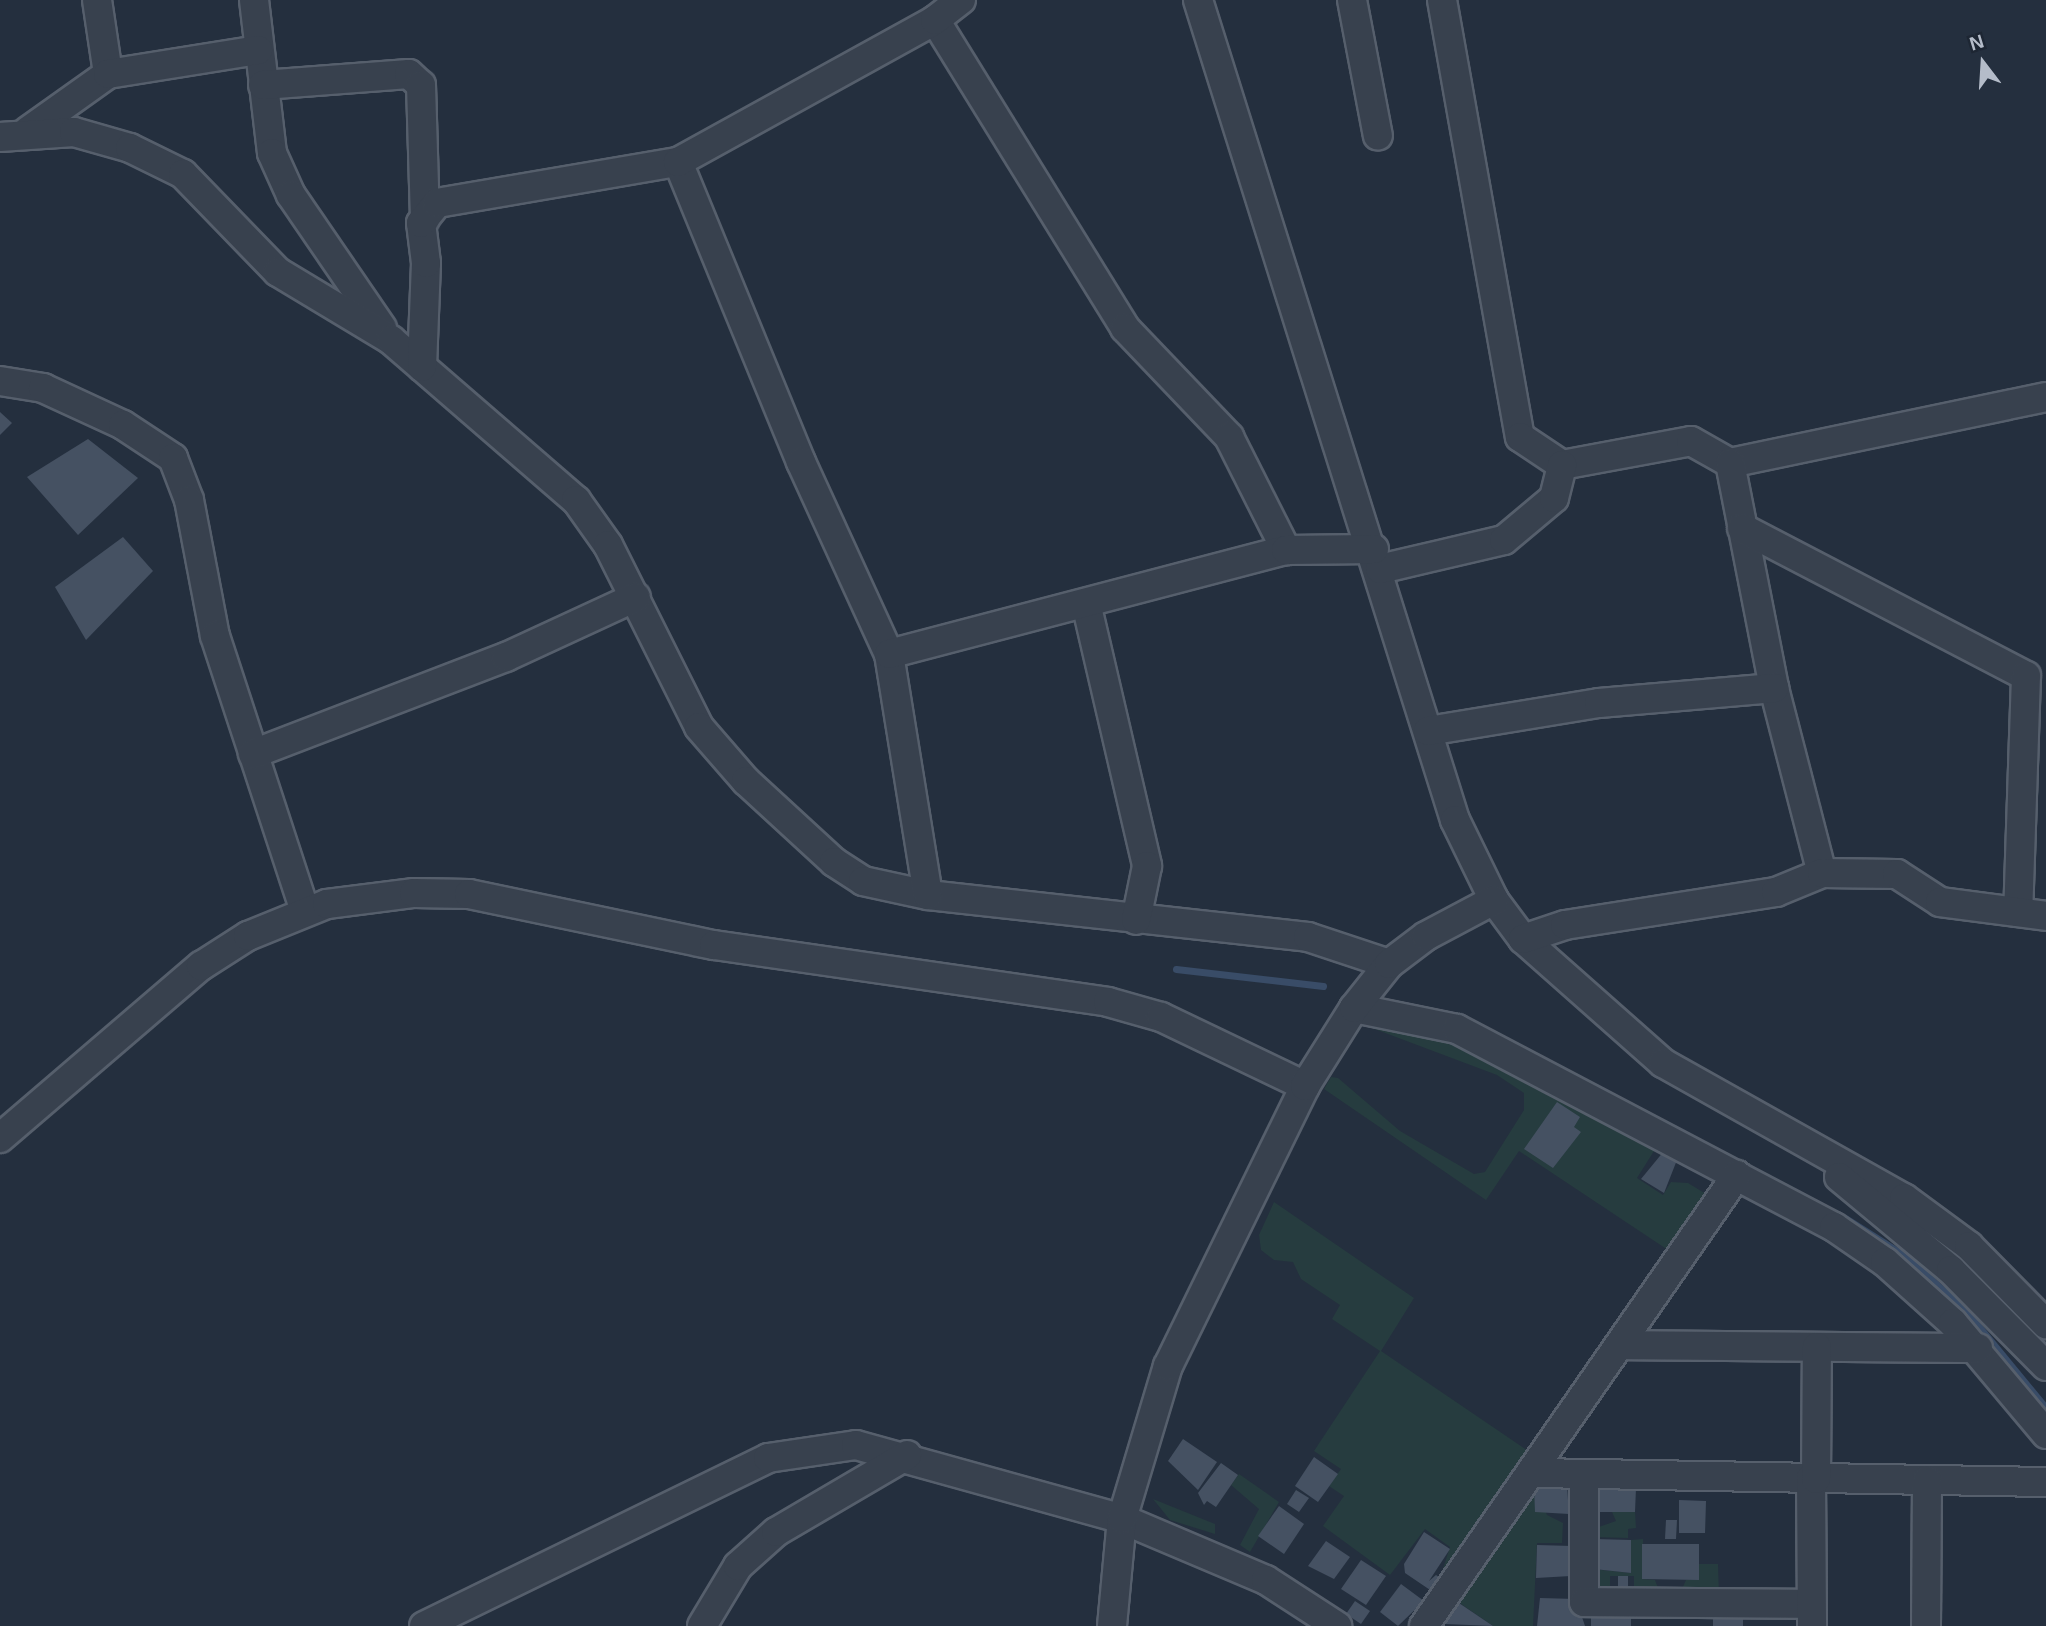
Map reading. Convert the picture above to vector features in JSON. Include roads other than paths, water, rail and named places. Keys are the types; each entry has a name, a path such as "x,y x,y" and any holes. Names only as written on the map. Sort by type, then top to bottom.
{"street":[{"path":"97,0 108,74"},
{"path":"254,0 272,152 291,195 391,340"},
{"path":"425,219 437,203 678,162 935,20 961,0"},
{"path":"1198,0 1377,559 1455,820 1494,900 1523,939 1663,1063 1904,1198 1969,1246 2046,1324"},
{"path":"1352,0 1378,136"},
{"path":"1442,0 1520,437 1562,465 1691,441 1730,463 2046,397"},
{"path":"935,20 1125,328 1229,437 1286,550"},
{"path":"28,131 108,74 258,50"},
{"path":"263,85 410,74 421,85 425,219 422,368"},
{"path":"0,137 28,131 74,132 119,145 183,174 278,272 391,340 576,500 636,597 699,727 746,781 834,862 863,881 929,895 1308,937 1390,964"},
{"path":"678,162 801,462 889,654 929,895"},
{"path":"0,381 43,388 123,425 173,457 190,500 215,636 305,911"},
{"path":"1730,463 1774,688 1822,873"},
{"path":"889,654 1286,550 1377,559 1504,540 1554,498 1562,465"},
{"path":"1742,528 2026,676 2018,912"},
{"path":"253,754 506,657 636,597"},
{"path":"1086,603 1147,866 1136,920"},
{"path":"1428,730 1598,703 1774,688"},
{"path":"1523,939 1565,925 1776,892 1822,873 1896,874 1940,902 2046,916"},
{"path":"0,1138 201,967 248,936 305,911 414,893 469,894 714,945 1050,990 1161,1017 1305,1086"},
{"path":"1112,1626 1122,1519 1168,1366 1305,1086 1354,1008 1390,964 1426,936 1494,900"},
{"path":"1354,1008 1457,1029 1834,1227 1953,1304 1978,1348 2046,1434"},
{"path":"1824,1154 1833,1172 1951,1270 2046,1366"},
{"path":"1424,1626 1535,1473 1737,1175"},
{"path":"1621,1345 1978,1348"},
{"path":"1584,1475 1584,1602 1812,1615 1817,1347"},
{"path":"424,1626 768,1458 856,1445 907,1455 1122,1519 1266,1580 1337,1626"},
{"path":"702,1626 738,1566 776,1532 907,1455"},
{"path":"1535,1473 2046,1482"},
{"path":"1926,1626 1927,1480"}],"waterway":[{"path":"1176,969 1323,986"},
{"path":"1845,1218 1905,1256 1966,1311 2046,1408"}]}
